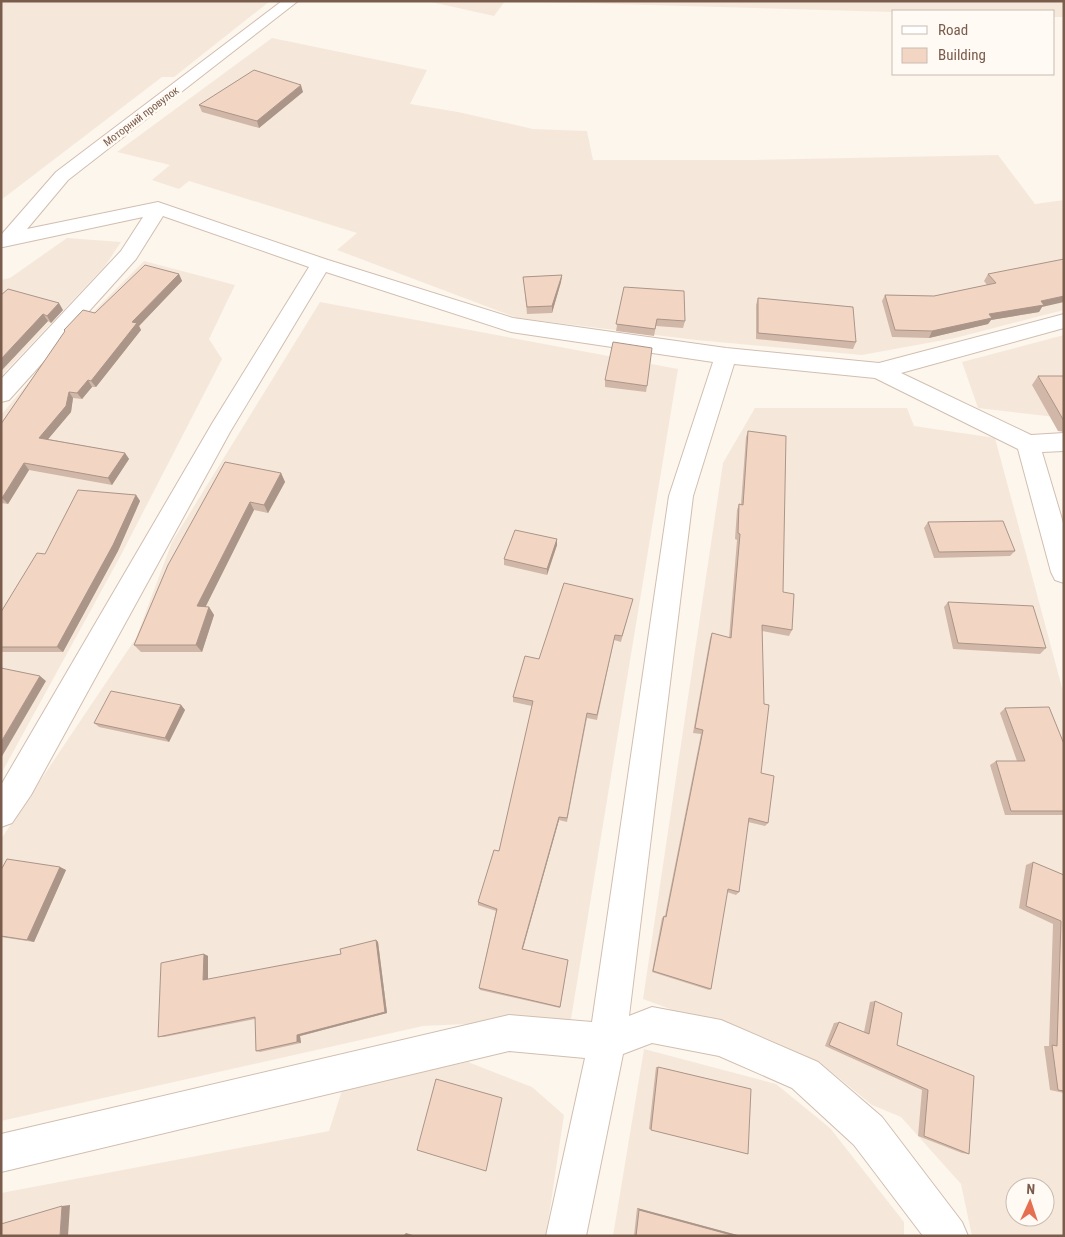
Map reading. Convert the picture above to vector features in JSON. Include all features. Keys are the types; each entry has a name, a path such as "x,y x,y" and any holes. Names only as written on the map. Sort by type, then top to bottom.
{"street":[{"name":"Моторний провулок","path":"4,240 62,176 291,1"},
{"path":"4,240 158,208 321,264 511,325 726,356 879,371 1028,444 1064,442"},
{"path":"1,394 129,255 158,208"},
{"path":"1,812 20,784 221,428 321,264"},
{"path":"879,371 1064,321"},
{"path":"566,1236 607,1042 681,496 726,356"},
{"path":"1028,444 1064,572"},
{"path":"1,1153 510,1033 607,1042 652,1025 721,1038 806,1075 868,1130 948,1236"}],"shaded area":[{"path":"1,1 270,1 174,77 162,77 1,200"},
{"path":"427,1 505,1 494,16"},
{"path":"506,1 1064,1 1064,17 1055,17 1055,10 892,10 892,12"},
{"path":"272,38 427,70 410,104 458,112 533,129 587,131 593,160 753,160 998,155 1035,204 1064,200 1064,310 955,338 862,355 696,340 517,318 337,250 357,233 189,181 179,189 152,180 170,165 117,152"},
{"path":"67,238 121,242 105,266 1,376 1,280 10,278"},
{"path":"144,261 235,285 209,339 222,359 121,555 1,774 1,415 62,343"},
{"path":"320,302 678,369 571,1019 423,1026 1,1121 1,839 136,638 172,542"},
{"path":"1064,335 1064,418 978,408 962,362"},
{"path":"755,408 907,408 914,426 995,438 1064,695 1064,1236 972,1236 961,1184 901,1117 872,1105 824,1066 643,999 723,463"},
{"path":"644,1049 776,1084 830,1128 904,1222 904,1236 613,1236"},
{"path":"468,1062 532,1087 564,1115 546,1236 1,1236 1,1193 329,1131 343,1087"}],"building":[{"path":"254,70 301,85 257,121 199,105"},
{"path":"1064,259 1064,296 1041,301 1044,305 989,314 992,318 932,331 895,330 885,295 934,296 996,283 988,274"},
{"path":"145,265 179,274 132,322 137,323 91,381 88,380 77,393 69,392 66,406 39,438 125,453 108,478 24,463 2,498 1,424 64,330 83,310 95,313"},
{"path":"562,275 552,306 527,307 523,277"},
{"path":"624,287 684,291 685,321 657,319 655,329 616,324"},
{"path":"8,289 59,303 47,316 43,314 1,359 1,295"},
{"path":"758,298 853,307 856,342 758,333"},
{"path":"613,342 652,348 647,386 605,380"},
{"path":"1038,376 1064,376 1064,421"},
{"path":"748,431 786,436 783,592 794,594 792,630 762,625 764,704 769,705 761,773 774,776 768,823 749,818 739,892 728,889 711,989 653,971 664,916 666,917 703,730 695,728 712,633 731,638 740,534 738,533 739,504 743,505"},
{"path":"225,462 281,473 264,505 250,502 197,606 209,607 196,645 134,645 168,565"},
{"path":"78,490 136,495 113,545 57,647 1,647 1,612 37,553 45,554"},
{"path":"1003,521 1015,551 939,552 928,522"},
{"path":"515,530 557,539 547,569 504,559"},
{"path":"564,583 633,599 622,636 615,635 597,715 587,713 567,818 559,817 522,949 568,960 560,1007 479,988 497,909 478,902 494,850 499,851 533,701 513,697 525,656 539,659"},
{"path":"948,602 1033,606 1046,648 958,643"},
{"path":"1,668 40,676 1,742"},
{"path":"111,691 181,705 165,738 94,723"},
{"path":"1049,707 1064,744 1064,811 1011,811 996,761 1025,761 1005,708"},
{"path":"7,859 60,867 27,940 1,936 1,870"},
{"path":"1033,862 1064,875 1064,1091 1058,1090 1052,1045 1057,1046 1061,921 1026,906"},
{"path":"376,940 385,1012 297,1035 297,1042 256,1051 255,1017 158,1037 161,963 204,954 203,980 341,954 340,949"},
{"path":"875,1001 902,1013 897,1045 974,1076 969,1154 924,1136 928,1090 829,1045 839,1022 869,1034"},
{"path":"658,1067 751,1089 748,1154 651,1130"},
{"path":"436,1079 502,1098 486,1171 417,1150"},
{"path":"62,1206 60,1236 1,1236 1,1224"},
{"path":"639,1210 735,1236 636,1236"}]}
